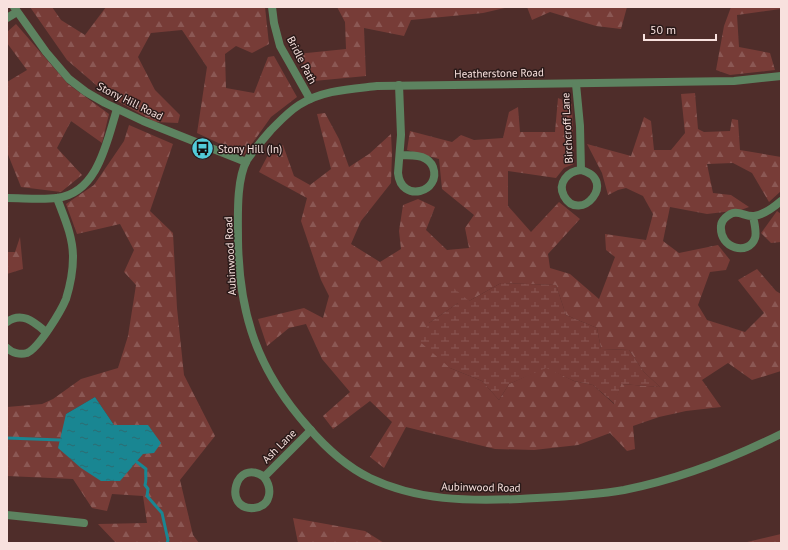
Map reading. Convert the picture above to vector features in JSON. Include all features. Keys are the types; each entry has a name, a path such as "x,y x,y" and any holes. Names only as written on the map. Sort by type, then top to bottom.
{"street":[{"name":"Bridle Path","path":"272,7 274,23 280,46 310,99"},
{"path":"7,18 15,9"},
{"name":"Stony Hill Road","path":"15,9 46,52 69,79 86,92 117,109 196,143 246,162"},
{"name":"Heatherstone Road","path":"246,162 266,136 289,112 301,103 321,95 355,88 399,85 734,81 781,76"},
{"name":"Birchcroff Lane","path":"576,84 580,126 581,170"},
{"path":"399,85 401,113 399,179 401,184 406,189 417,192 428,187 434,177 432,166 428,161 418,156 400,155"},
{"path":"7,198 57,198 70,194 83,186 94,172 101,158 117,109"},
{"name":"Aubinwood Road","path":"246,162 241,179 238,200 238,254 243,300 249,326 257,349 273,382 288,404 330,451 355,469 383,484 408,492 436,497 484,500 580,496 645,485 705,467 781,434"},
{"name":"Birchcroff Lane","path":"581,170 591,175 597,186 594,197 590,202 579,205 573,204 564,197 562,187 566,176 570,173 581,170"},
{"path":"7,348 14,353 21,354 27,353 32,349 52,325 65,300 71,280 73,257 70,231 57,198"},
{"path":"753,216 756,237 752,242 747,246 736,248 725,242 721,226 723,220 730,214 741,213 753,216 766,211 781,201"},
{"path":"7,322 12,318 23,317 29,319 46,332"},
{"name":"Ash Lane","path":"264,477 311,430"},
{"name":"Ash Lane","path":"250,473 255,473 264,477 270,489 270,495 267,501 257,508 245,507 240,503 235,494 235,488 240,478 250,473"},
{"path":"7,515 84,523"}],"green space":[{"path":"30,7 52,7 61,20 85,35 106,7 265,7 269,44 252,53 236,46 225,54 226,88 254,93 268,57 274,56 297,97 271,117 244,155 197,133 207,67 182,30 151,33 138,57 155,90 180,115 178,123 155,122 110,97 67,60"},
{"path":"337,7 509,7 483,13 411,20 404,36 364,28 366,76 314,81 297,54 346,49 345,22"},
{"path":"527,7 627,7 621,29 596,26 550,12 532,20"},
{"path":"731,7 781,7 781,9 737,15 739,47 770,53 775,70 730,75 716,70 724,26"},
{"path":"16,24 68,84 109,114 102,143 71,121 57,148 82,175 61,192 21,187 7,152 7,82 27,70 7,43 7,32"},
{"path":"695,93 698,129 704,132 730,131 732,119 738,120 740,150 781,157 781,191 769,202 752,173 733,163 707,164 713,193 731,195 749,207 741,210 707,214 670,207 663,241 679,253 718,245 730,260 726,270 710,272 698,305 707,320 745,332 764,313 738,280 757,269 776,291 781,294 781,371 752,380 728,363 702,380 721,407 686,411 659,417 633,426 635,449 627,451 610,433 578,445 534,450 495,449 406,427 384,468 370,457 392,422 370,401 333,429 323,416 350,392 322,359 306,324 289,328 267,346 258,319 304,308 323,318 329,296 321,280 301,221 307,198 259,172 268,155 283,145 294,176 310,185 331,169 317,114 325,113 339,139 349,167 369,154 391,134 391,183 361,221 351,244 380,262 401,249 399,231 403,205 418,199 435,207 426,230 447,250 469,248 465,228 474,215 442,189 439,159 407,150 410,131 452,142 461,135 474,140 503,138 509,112 518,107 520,132 555,132 558,98 572,104 574,164 564,168 556,178 508,171 508,206 531,232 559,202 580,219 548,254 550,268 570,274 599,299 615,257 606,250 605,234 646,240 653,214 643,196 626,188 608,195 602,173 587,144 631,156 644,117 651,121 654,150 671,150 685,133 681,94","holes":["501,283 556,285 566,315 597,328 601,349 629,350 644,372 660,387 621,384 614,404 593,385 574,381 546,367 509,384 499,400 482,381 450,368 429,323 458,303 469,301"]},
{"path":"129,125 173,144 150,211 173,233 177,308 184,375 215,436 180,480 193,535 199,543 116,543 98,524 147,523 143,496 112,494 107,511 92,508 73,479 7,476 7,407 42,404 53,399 81,379 118,368 128,336 136,285 124,272 134,250 120,224 77,234 66,204 94,185 124,141","holes":["95,397 114,425 66,414"]},
{"path":"777,211 781,214 781,242 771,243 761,233"},
{"path":"20,237 23,269 7,274 7,252 15,252"},
{"path":"501,283 556,285 566,315 597,328 601,349 629,350 644,372 660,387 621,384 615,404 593,385 574,381 546,368 509,384 499,400 482,381 450,368 419,341 429,323 458,303 444,291 450,285 469,301"},
{"path":"293,518 365,531 384,543 298,543"},
{"path":"781,534 781,543 743,543"}],"water":[{"path":"95,397 114,425 148,425 161,443 154,453 143,454 120,481 101,481 81,468 58,448 66,414"}],"waterway":[{"path":"7,438 60,440"},
{"path":"137,462 146,469 145,485 148,489 147,496 162,513 168,540 167,543"}],"place":[{"name":"Stony Hill (In)","path":"203,149"}]}
